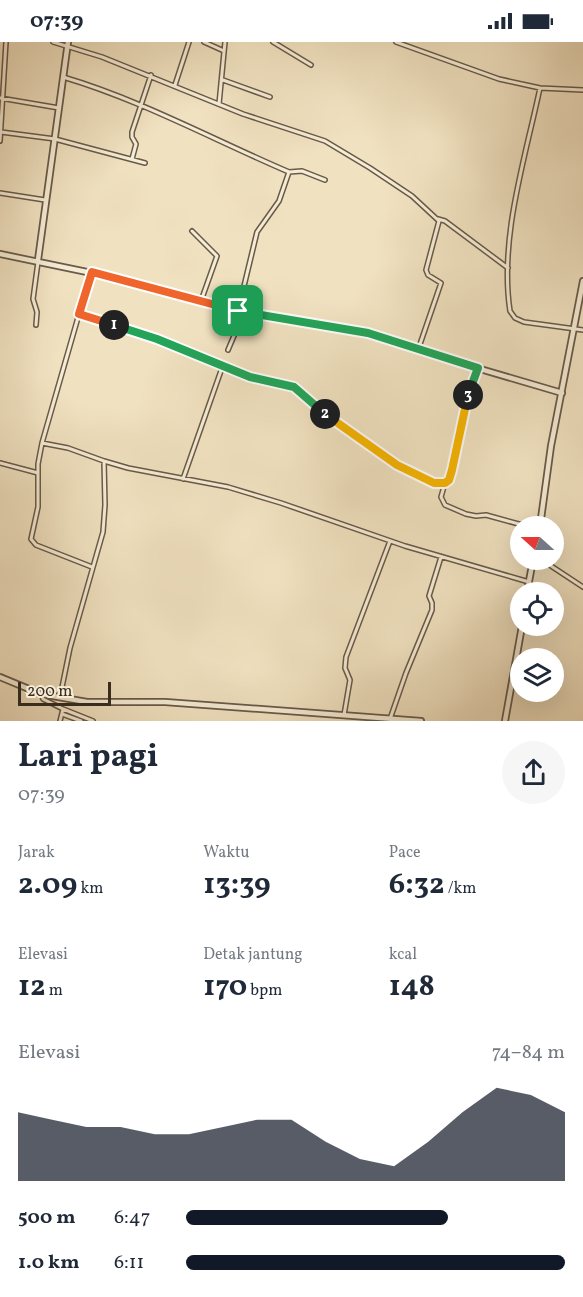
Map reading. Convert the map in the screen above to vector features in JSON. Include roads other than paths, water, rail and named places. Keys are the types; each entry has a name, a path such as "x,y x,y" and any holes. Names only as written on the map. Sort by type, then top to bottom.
{"street":[{"path":"0,141 2,74 6,42"},
{"path":"53,42 67,43 219,104 332,144 412,196 438,219 445,221 509,268"},
{"path":"175,85 189,42"},
{"path":"204,42 224,51"},
{"path":"219,104 225,42"},
{"path":"273,42 311,65"},
{"path":"396,42 499,79 540,88 583,90"},
{"path":"36,325 37,312 33,299 67,43"},
{"path":"132,159 136,144 132,135 151,75"},
{"path":"63,77 95,87 289,172 302,171 325,180"},
{"path":"223,80 270,97"},
{"path":"540,88 515,199 508,302 510,312 515,318 524,322 583,330"},
{"path":"2,98 59,108"},
{"path":"2,132 55,139 145,163"},
{"path":"228,350 236,331 257,232 279,201 289,172"},
{"path":"0,193 47,201"},
{"path":"418,350 441,286 441,282 428,275 426,270 439,227 438,219"},
{"path":"192,231 217,256 201,301"},
{"path":"0,254 92,272 239,311 368,333 562,393"},
{"path":"92,272 42,442 38,473 38,507 32,534 33,542 92,567"},
{"path":"541,516 551,446 583,281"},
{"path":"79,314 157,339 250,377 298,390 328,416 397,465 434,483 445,483"},
{"path":"183,479 223,365"},
{"path":"478,368 465,407 452,470 441,497 445,505 471,515 486,515 510,522"},
{"path":"42,442 68,448 104,461 228,487 390,541 529,582 531,570"},
{"path":"60,699 70,648 104,521 104,461"},
{"path":"0,463 38,473"},
{"path":"344,715 350,680 345,668 346,657 390,541"},
{"path":"390,719 432,610 429,596 441,557"},
{"path":"557,570 583,587"},
{"path":"505,721 520,636"},
{"path":"0,677 41,694 94,703 165,702 421,721"},
{"path":"41,694 43,699 81,721"},
{"path":"60,721 63,711"},
{"path":"63,711 93,721"}]}
